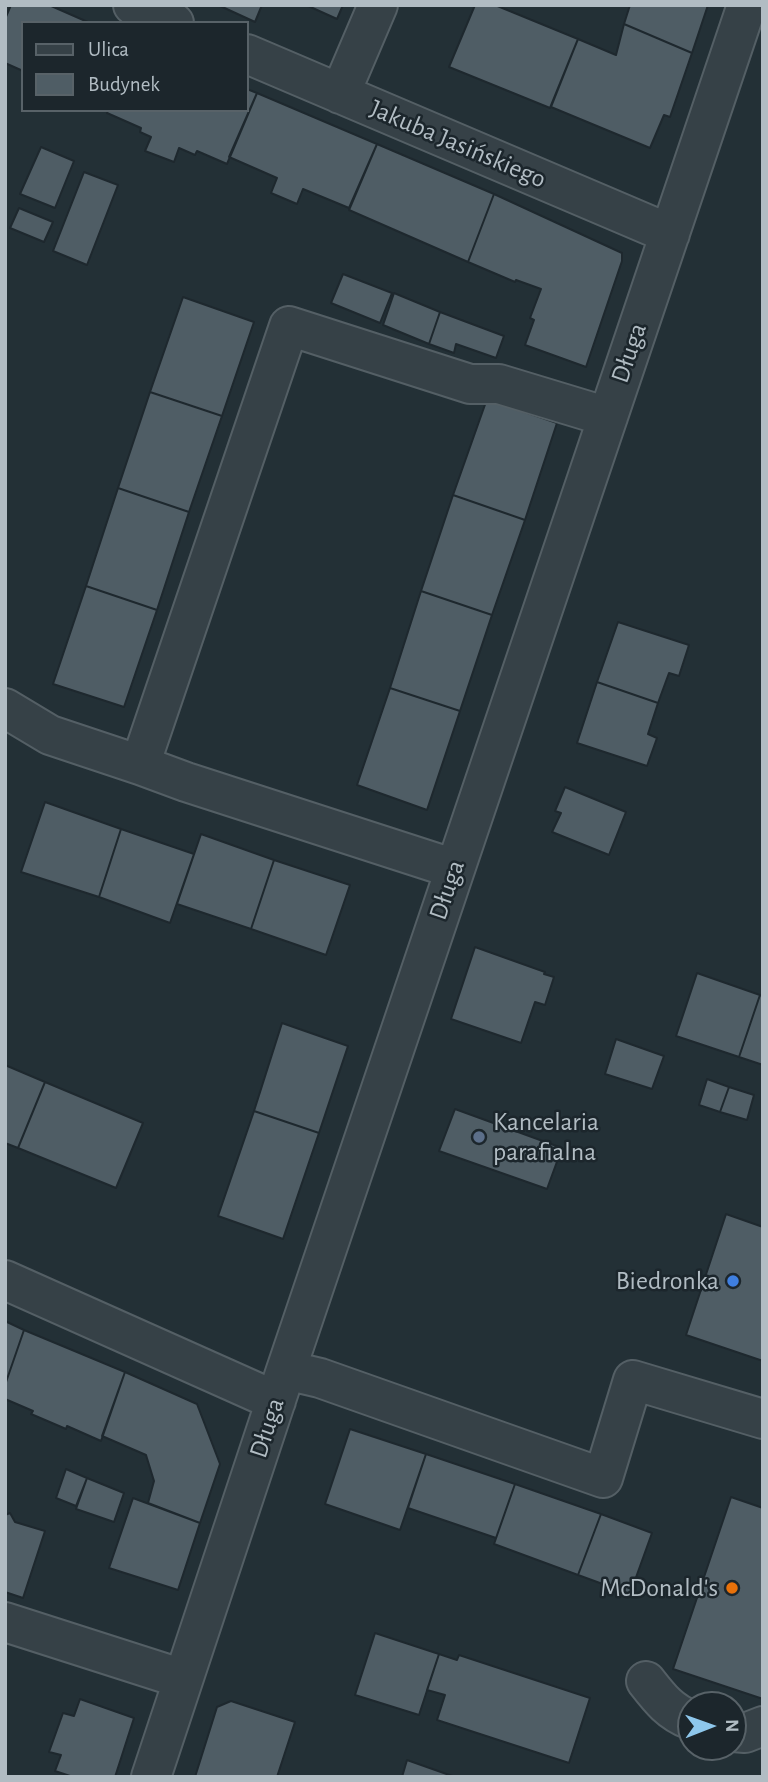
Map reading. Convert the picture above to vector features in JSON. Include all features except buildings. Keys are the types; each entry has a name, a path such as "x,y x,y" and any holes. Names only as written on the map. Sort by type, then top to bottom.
{"street":[{"path":"133,5 169,21"},
{"path":"340,94 379,5"},
{"name":"Długa","path":"151,1777 747,5"},
{"name":"Jakuba Jasińskiego","path":"248,54 670,234"},
{"path":"140,765 289,326 470,384 499,384 608,417"},
{"path":"5,708 50,735 199,787 455,869"},
{"path":"5,1280 281,1386 320,1378 603,1478 633,1380 763,1419"},
{"path":"5,1622 183,1678"},
{"path":"646,1681 664,1704 677,1713"}],"place":[{"name":"Kancelaria parafialna","path":"479,1137"},
{"name":"Biedronka","path":"733,1281"},
{"name":"McDonald's","path":"732,1588"}]}
